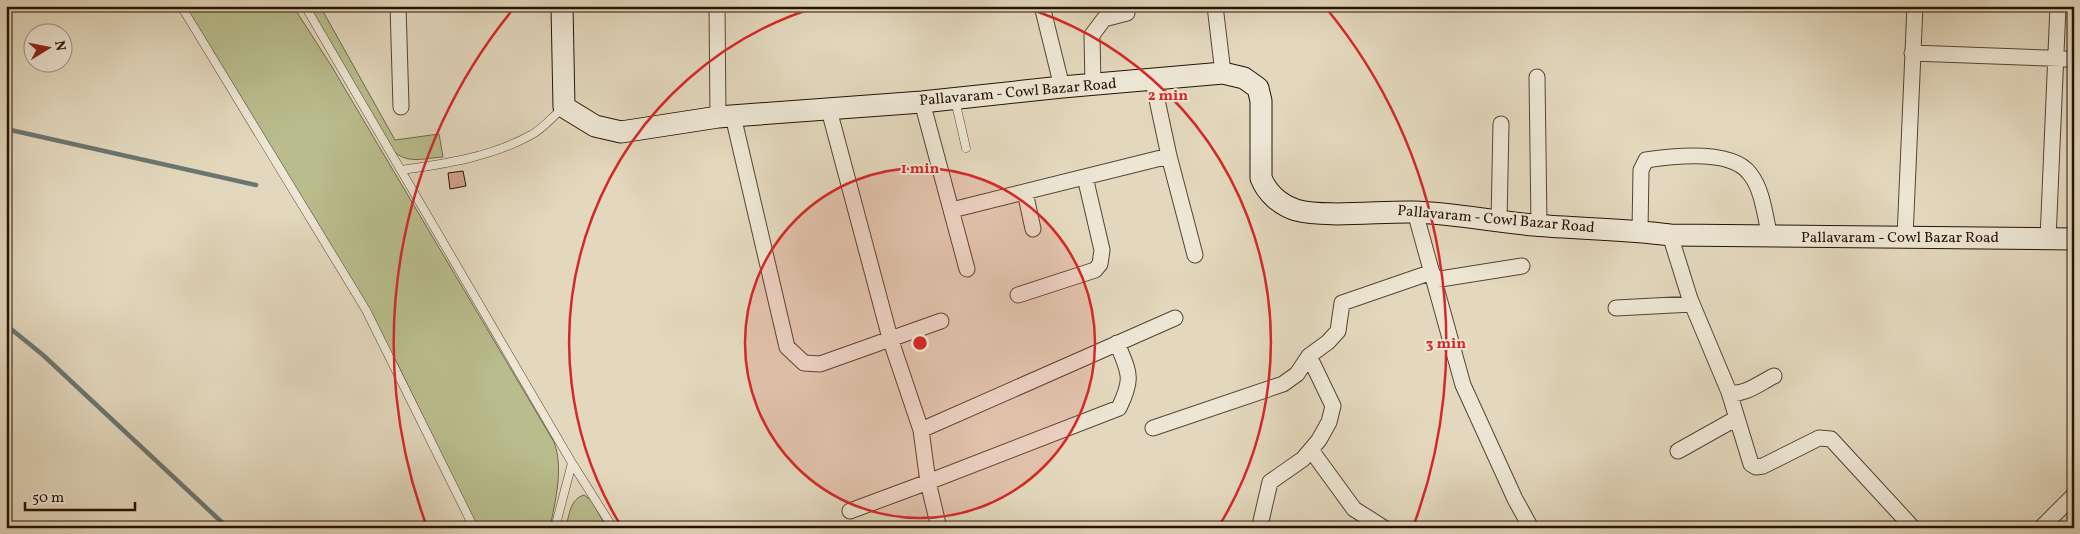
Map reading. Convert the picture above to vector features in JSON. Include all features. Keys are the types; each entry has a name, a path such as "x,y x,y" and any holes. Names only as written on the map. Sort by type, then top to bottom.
{"street":[{"path":"398,6 401,106"},
{"path":"562,6 564,107"},
{"path":"717,6 725,117 787,347 804,363 820,364 941,321"},
{"path":"1042,6 1062,87"},
{"path":"1215,6 1224,74"},
{"path":"1905,238 1915,6"},
{"path":"2048,239 2058,6"},
{"path":"1093,85 1092,35 1104,19 1127,14"},
{"path":"1912,53 2056,60 2074,59"},
{"name":"Pallavaram - Cowl Bazar Road","path":"564,107 595,126 621,132 725,117 922,102 1062,87 1224,74 1244,78 1258,88 1261,102 1261,178 1265,190 1280,202 1296,210 1322,212 1416,212 1538,225 1640,231 1670,235 2074,239"},
{"path":"1537,77 1538,225"},
{"path":"1153,81 1169,156 1195,255"},
{"path":"922,102 967,269"},
{"path":"829,110 890,338 921,430 928,482 939,528"},
{"path":"1499,221 1501,124"},
{"path":"952,210 1169,156"},
{"path":"1640,231 1641,170 1646,160 1719,156 1739,164 1750,173 1757,186 1770,237"},
{"path":"1018,295 1095,270 1100,264 1102,250 1085,177"},
{"path":"1025,192 1033,229"},
{"path":"1416,212 1463,385 1515,499 1531,528"},
{"path":"1670,235 1692,304 1729,392 1751,464 1756,467 1763,466 1819,438 1831,439 1913,528"},
{"path":"1153,428 1283,384 1297,374 1310,356 1328,342 1338,331 1342,303 1433,276 1522,266"},
{"path":"1616,308 1692,304"},
{"path":"921,430 1175,318"},
{"path":"850,512 1119,408 1127,391 1130,374 1117,343"},
{"path":"1262,528 1260,521 1270,482 1311,450 1329,422 1333,406 1310,356"},
{"path":"1729,392 1736,394 1742,392 1774,376"},
{"path":"1678,450 1737,418"},
{"path":"1311,450 1354,509 1384,528"},
{"path":"2041,528 2074,495"}],"lane":[{"path":"181,6 366,310 474,528"},
{"path":"305,6 572,463 613,528"},
{"path":"955,98 966,148"},
{"path":"401,170 453,163 532,135 564,107"},
{"path":"555,528 572,463"}],"green space":[{"path":"183,6 293,6 332,67 554,442 557,452 558,474 550,528 477,528 397,363"},
{"path":"309,6 320,6 395,140 439,134 443,157 416,160 404,158 393,150"},
{"path":"584,495 591,500 607,528 566,528 573,504 579,497"}],"building":[{"path":"463,171 466,186 450,189 448,173"}],"waterway":[{"path":"6,129 256,185"},
{"path":"6,325 43,355 228,528"}]}
